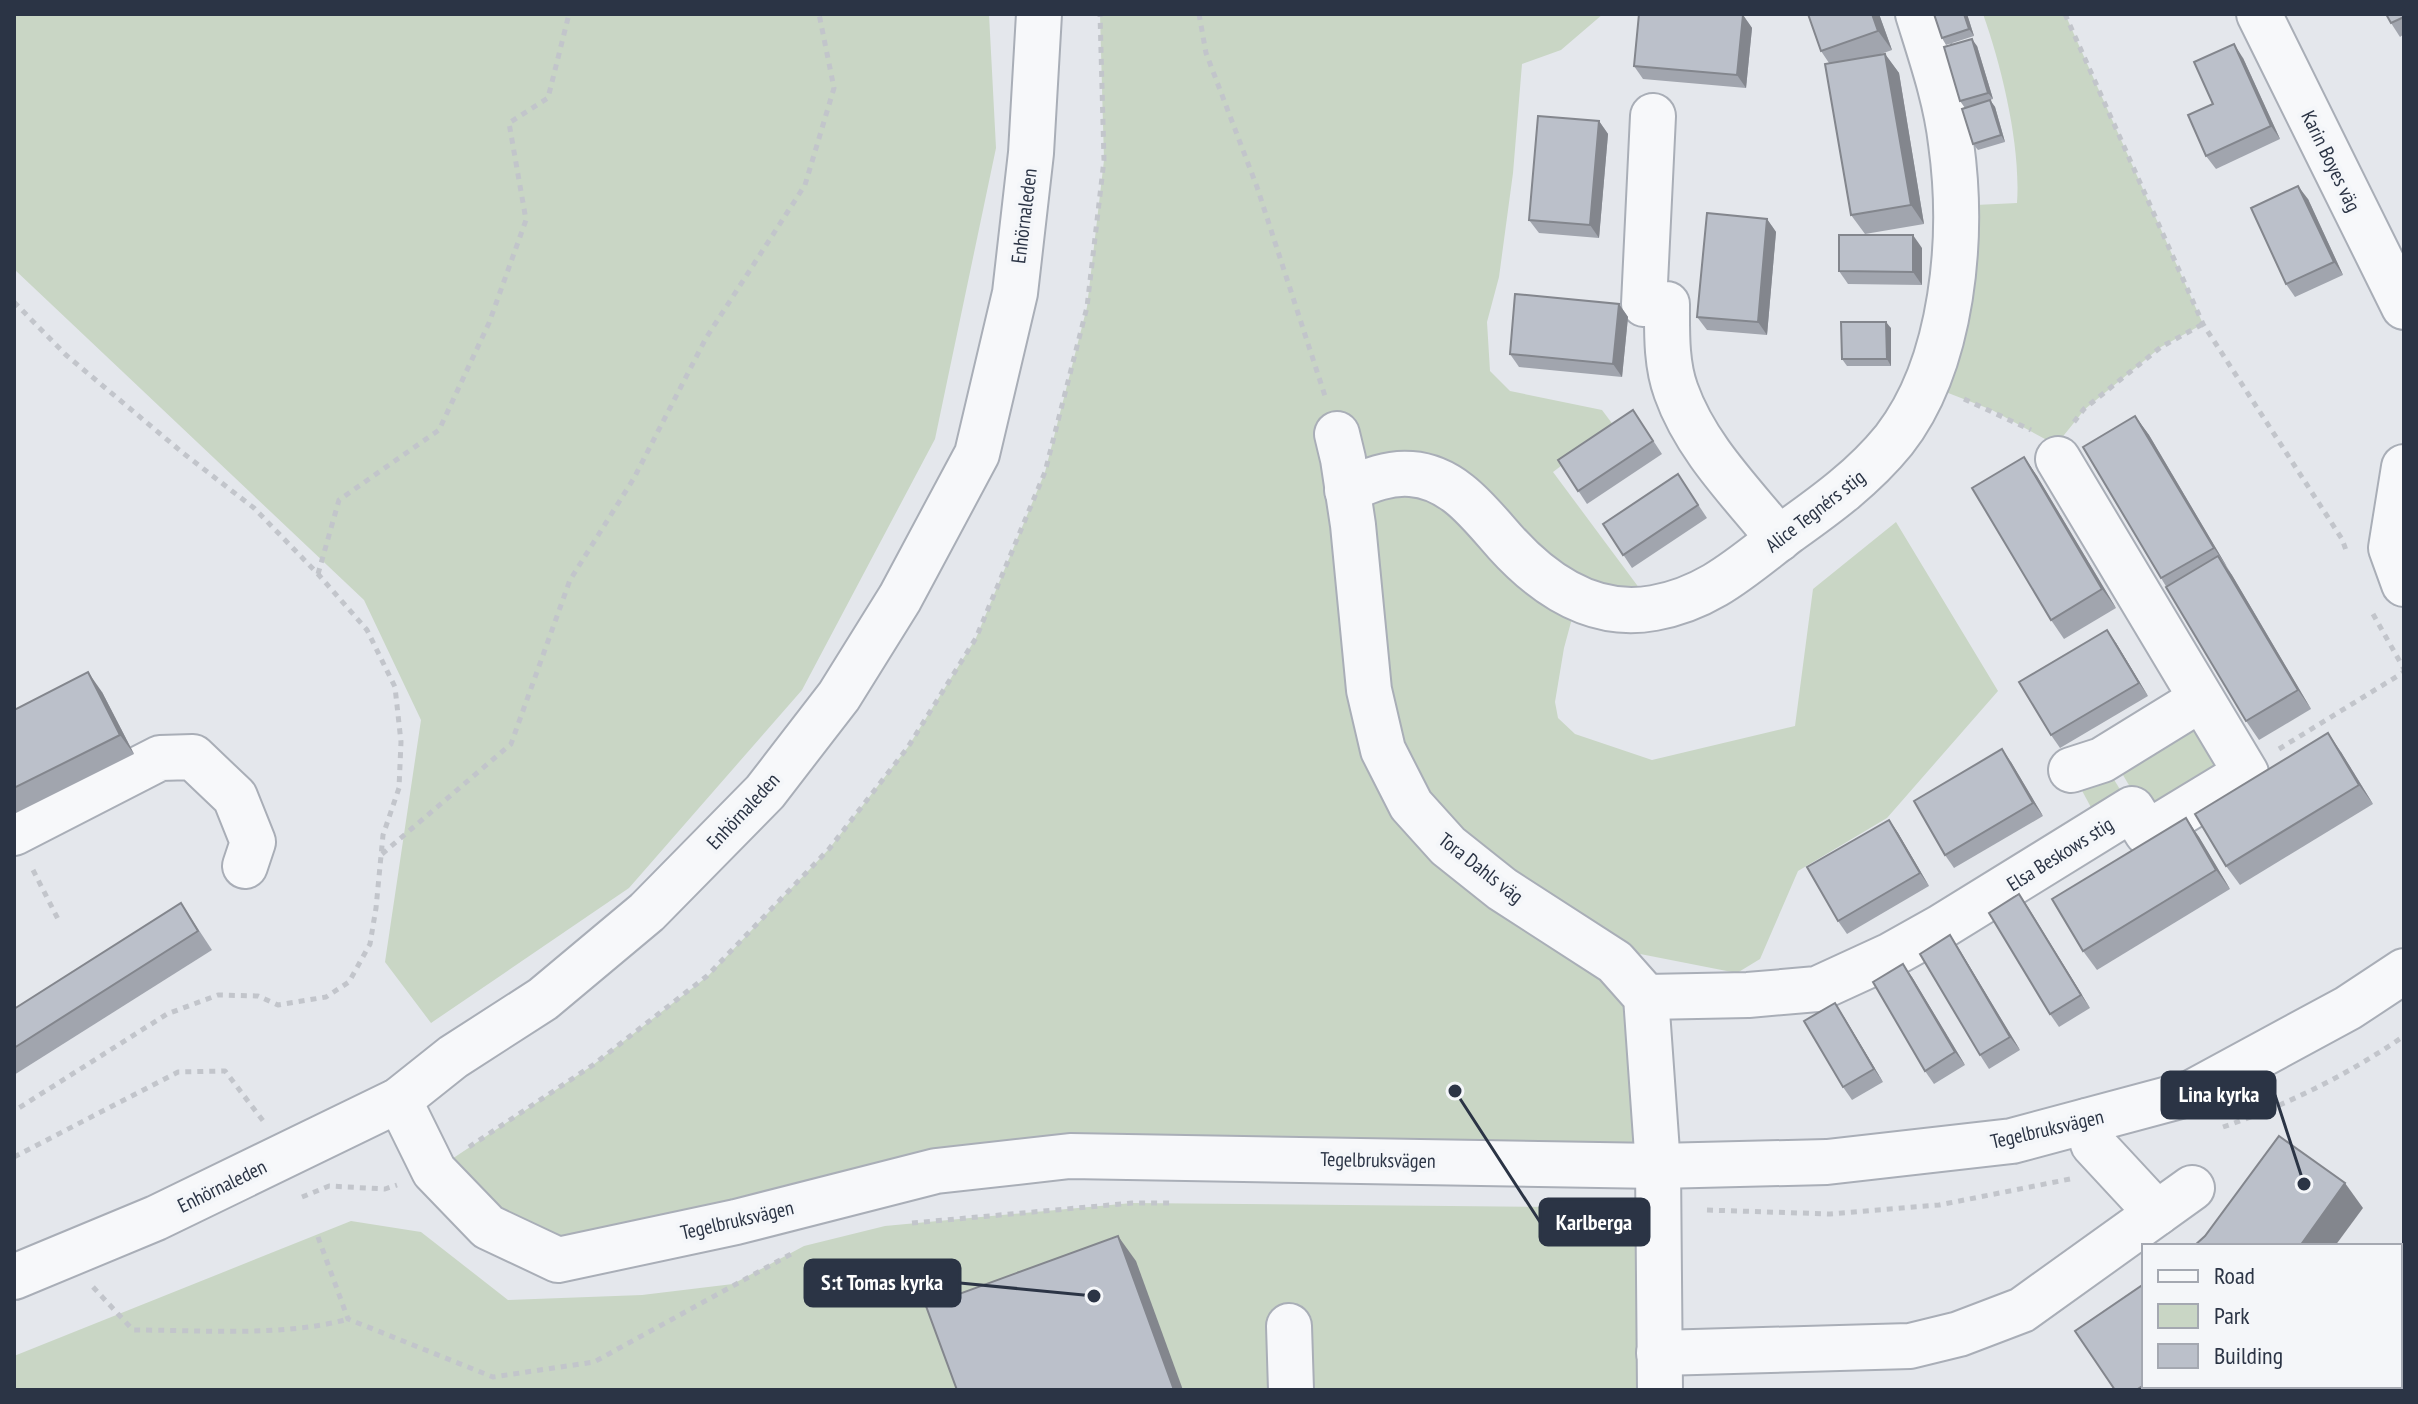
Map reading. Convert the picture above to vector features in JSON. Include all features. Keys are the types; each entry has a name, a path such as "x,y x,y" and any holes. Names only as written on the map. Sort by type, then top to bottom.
{"street":[{"name":"Enhörnaleden","path":"14,1277 156,1218 399,1100 453,1057 543,999 647,912 765,792 839,696 900,598 977,454 1015,293 1031,153 1039,14"},
{"name":"Alice Tegnérs stig","path":"1347,490 1375,478 1395,474 1414,474 1437,481 1459,492 1508,545 1555,587 1600,607 1623,610 1654,608 1695,597 1735,575 1869,469 1896,437 1916,404 1943,330 1954,268 1955,184 1951,141 1918,14"},
{"name":"Karin Boyes väg","path":"2259,14 2404,307"},
{"path":"1653,116 1644,304 1667,304 1667,344 1675,389 1694,429 1708,452 1779,539"},
{"name":"Tora Dahls väg","path":"1337,434 1347,490 1369,690 1383,750 1411,805 1448,846 1502,889 1615,962 1646,997"},
{"path":"2055,443 2246,773"},
{"path":"2386,595 2404,467"},
{"path":"2132,809 2086,765 2201,699"},
{"path":"20,846 160,758 193,757 235,797 253,842 245,866"},
{"name":"Elsa Beskows stig","path":"1646,997 1748,995 1817,989 1891,955 1941,927 2132,809 2147,833 2246,773"},
{"name":"Tegelbruksvägen","path":"399,1100 434,1171 488,1227 558,1260 736,1222 936,1171 1070,1156 1658,1166 1827,1162 2012,1141 2191,1093 2348,1008 2404,971"},
{"path":"1646,997 1658,1166 1660,1371 1910,1346 1959,1334 2022,1310 2192,1188"},
{"path":"2087,1121 2093,1144 2157,1213"},
{"path":"1289,1326 1291,1390"}],"path":[{"path":"318,574 339,500 439,430 489,323 526,220 509,123 548,98 569,14"},
{"path":"381,854 511,744 570,580 634,478 706,338 805,185 834,88 819,14"},
{"path":"1199,14 1206,53 1257,187 1337,434"},
{"path":"2065,14 2203,324 2342,539 2352,565"},
{"path":"14,302 77,365 254,508 318,574 367,630 395,687 401,742 399,788 383,835 370,944 349,982 326,997 278,1005 258,996 218,995 167,1014 14,1111"},
{"path":"1991,410 2055,443 2084,409 2161,347 2203,324"},
{"path":"2246,773 2260,760 2404,671 2386,595"},
{"path":"20,846 60,923"},
{"path":"14,1157 178,1072 225,1071 264,1123"},
{"path":"301,1198 329,1186 385,1189 434,1171"},
{"path":"900,1224 1132,1203 1178,1203"},
{"path":"318,1237 348,1319"},
{"path":"92,1286 133,1330 264,1329 322,1326 348,1319 493,1377 594,1362 792,1253"},
{"path":"79,1291 106,1280"}],"green space":[{"path":"14,14 989,14 996,148 935,439 802,690 629,888 431,1023 385,962 421,720 364,600 14,269"},
{"path":"1100,14 1603,14 1561,50 1522,64 1513,173 1499,277 1487,322 1490,371 1510,391 1602,410 1614,426 1553,472 1654,608 1577,600 1564,648 1555,702 1558,718 1575,734 1652,760 1795,726 1813,589 1896,522 1998,691 1887,818 1798,871 1760,959 1737,973 1630,952 1646,997 1658,1166 1070,1156 558,1260 434,1171 593,1065 708,976 829,849 908,747 976,638 1045,472 1087,307 1104,160"},
{"path":"1983,14 2065,14 2203,324 2161,347 2085,409 2056,445 1992,410 1925,384 1955,206 2017,203 2016,157 2009,107"},
{"path":"2199,709 2233,766 2148,817 2114,760"},
{"path":"2102,760 2132,809 2102,828 2071,770"},
{"path":"1132,1203 1658,1208 1660,1390 14,1390 14,1356 351,1221 421,1232 508,1300 642,1295 733,1284 804,1246 885,1226"}],"building":[{"path":"1639,14 1743,15 1737,75 1634,66"},
{"path":"1808,14 1872,14 1878,31 1821,51"},
{"path":"1934,14 1964,14 1969,29 1942,38"},
{"path":"2386,14 2404,14 2404,17 2391,23"},
{"path":"1972,39 1988,93 1960,101 1944,47"},
{"path":"2234,44 2271,126 2206,156 2188,115 2213,104 2194,62"},
{"path":"1885,54 1911,205 1851,215 1825,64"},
{"path":"1990,100 2001,135 1973,144 1962,109"},
{"path":"1538,116 1599,121 1590,225 1529,220"},
{"path":"2298,186 2334,262 2286,284 2251,208"},
{"path":"1707,213 1767,219 1758,322 1697,317"},
{"path":"1839,235 1913,235 1913,272 1839,271"},
{"path":"1515,294 1619,304 1613,364 1510,354"},
{"path":"1841,322 1886,322 1887,359 1842,359"},
{"path":"1633,410 1653,441 1578,491 1558,460"},
{"path":"2135,416 2214,548 2161,578 2083,447"},
{"path":"2024,457 2102,589 2051,620 1972,488"},
{"path":"1678,474 1698,505 1623,555 1603,524"},
{"path":"2218,556 2298,690 2246,721 2166,587"},
{"path":"2107,630 2139,683 2051,735 2019,682"},
{"path":"88,672 120,735 14,788 14,710"},
{"path":"2328,733 2359,785 2226,866 2195,814"},
{"path":"2002,749 2033,803 1945,855 1914,801"},
{"path":"2186,818 2216,870 2083,951 2052,899"},
{"path":"1889,820 1920,873 1838,921 1807,867"},
{"path":"2019,894 2081,995 2050,1014 1989,913"},
{"path":"181,903 198,931 14,1048 14,1009"},
{"path":"1950,935 2010,1037 1980,1055 1920,954"},
{"path":"1903,964 1955,1052 1925,1071 1873,982"},
{"path":"1835,1003 1874,1069 1843,1087 1804,1021"},
{"path":"2279,1136 2345,1183 2301,1244 2196,1244"},
{"path":"1118,1236 1174,1390 957,1390 926,1306"},
{"path":"2142,1285 2142,1386 2136,1390 2115,1390 2075,1331"}],"place":[{"name":"Karlberga","path":"1455,1091"},
{"name":"Lina kyrka","path":"2304,1184"},
{"name":"S:t Tomas kyrka","path":"1094,1296"}]}
